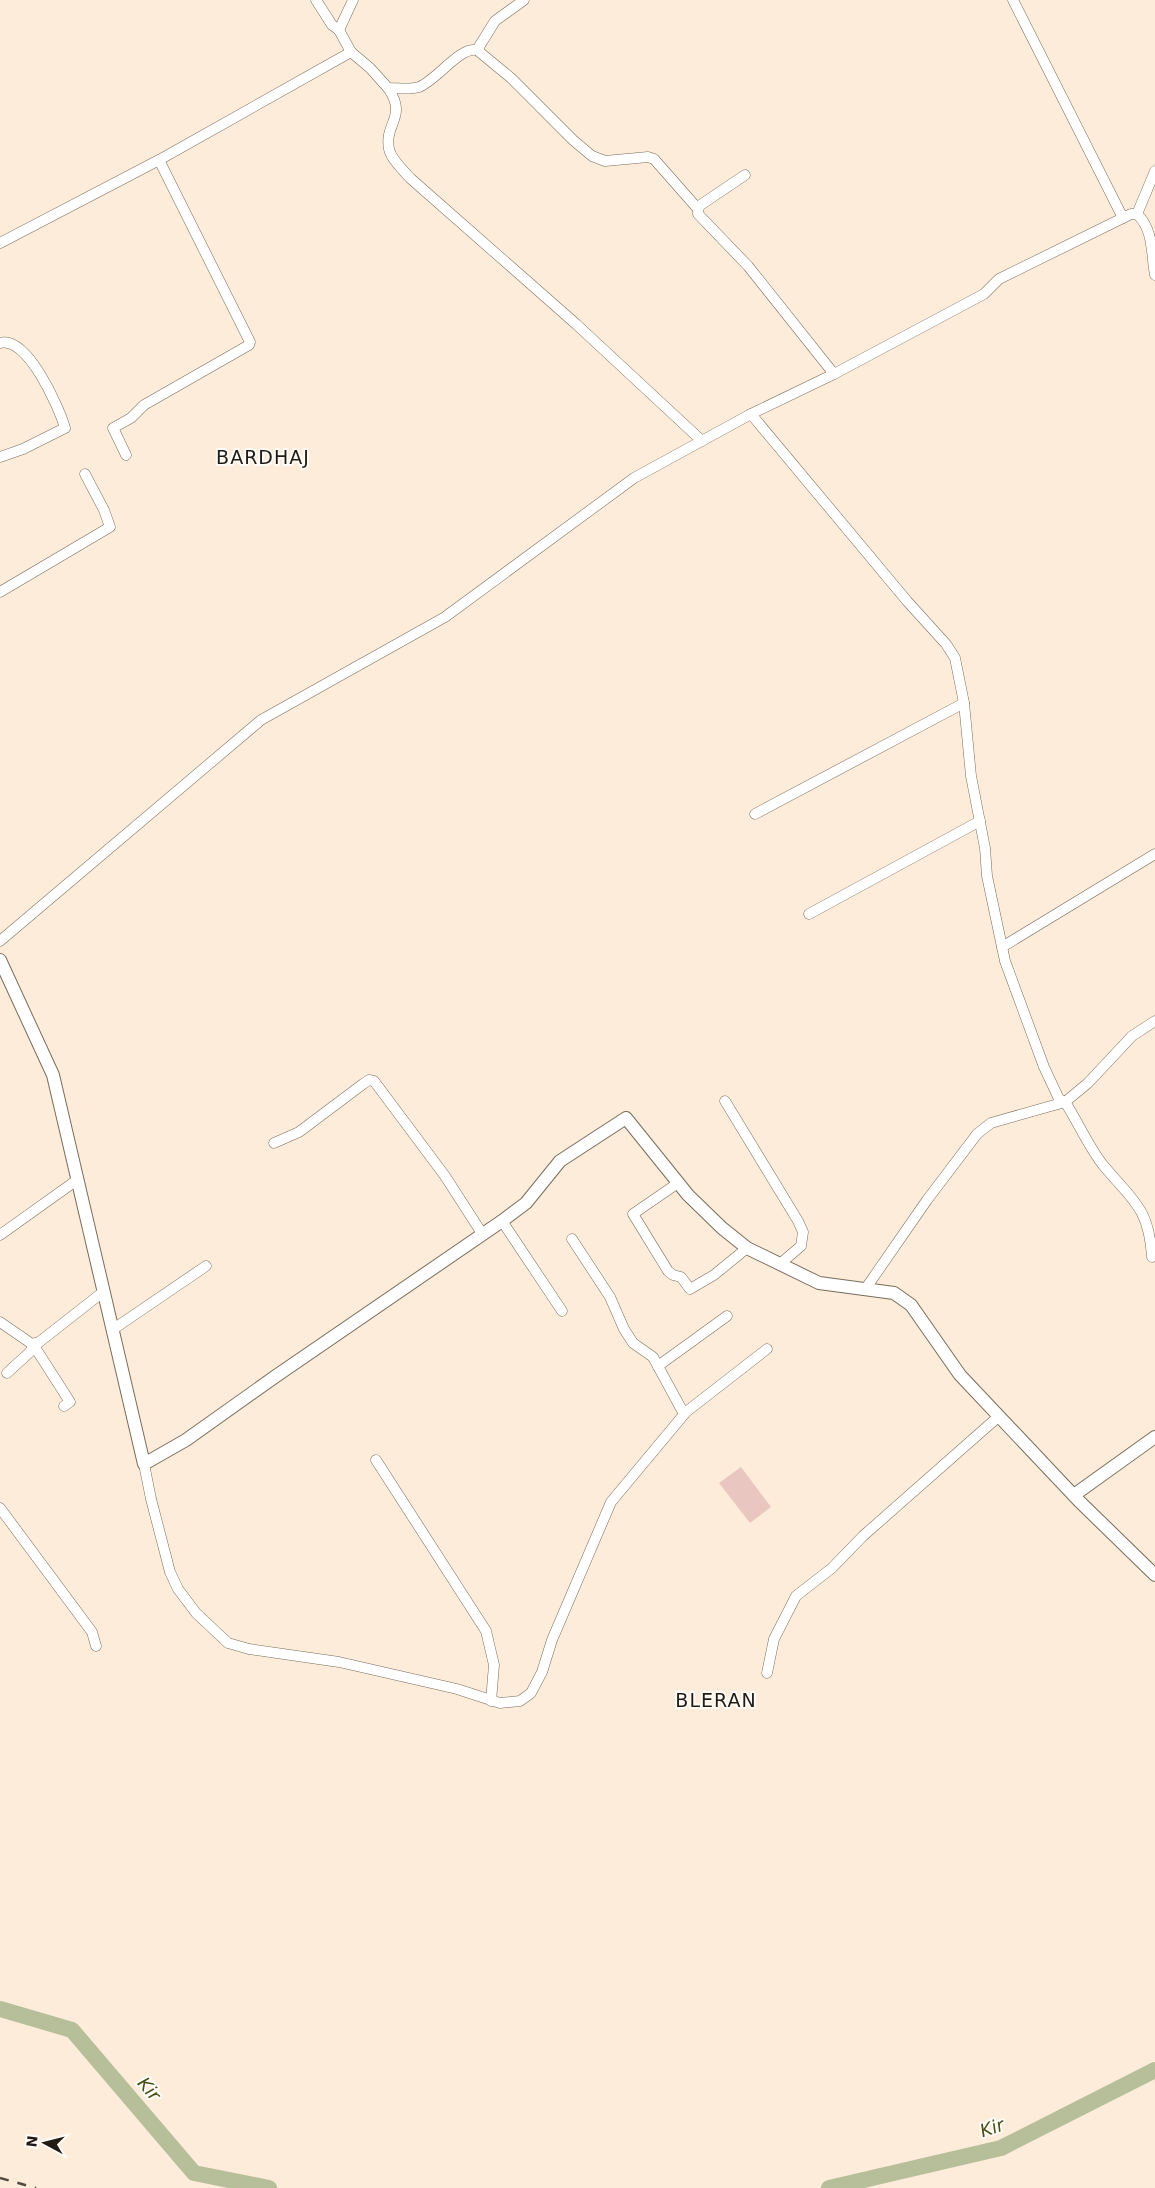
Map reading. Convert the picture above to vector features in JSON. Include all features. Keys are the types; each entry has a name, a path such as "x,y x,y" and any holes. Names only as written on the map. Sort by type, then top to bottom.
{"street":[{"path":"316,0 332,25 339,30 351,52 370,68 396,100 397,110 389,138 389,149 410,178 576,324 702,441"},
{"path":"339,30 353,0"},
{"path":"477,50 495,21 524,0"},
{"path":"1013,0 1123,218"},
{"path":"388,88 418,87 437,76 464,52 477,50 511,78 573,140 592,156 605,161 648,157 654,159 698,209 698,214 748,266 834,374"},
{"path":"0,243 159,160 351,52"},
{"path":"126,455 113,428 117,424 131,418 144,405 249,345 250,342 159,160"},
{"path":"1137,214 1155,171"},
{"path":"698,209 745,175"},
{"path":"0,941 261,720 444,617 634,478 751,414 834,374 984,294 999,279 1123,218 1137,214"},
{"path":"1137,214 1150,235 1155,275"},
{"path":"0,343 5,341 15,344 30,360 46,383 61,414 65,428 23,449 0,457"},
{"path":"751,414 907,601 946,644 955,658 964,703 970,768 980,821 987,876 1002,947 1044,1067 1059,1098 1065,1102 1103,1164 1134,1198 1147,1221 1152,1257"},
{"path":"0,592 110,527 104,510 84,474"},
{"path":"756,814 964,703"},
{"path":"809,914 980,821"},
{"path":"1002,947 1155,854"},
{"path":"0,960 53,1075 151,1499 170,1572 178,1589 196,1613 228,1643 249,1649 339,1662 457,1689 500,1703 520,1702 531,1693 542,1672 552,1640 611,1502 684,1414 767,1350"},
{"path":"866,1288 927,1200 977,1134 991,1123 1065,1102 1088,1083 1132,1036 1155,1021"},
{"path":"274,1143 299,1132 369,1080 374,1082 434,1161 484,1235"},
{"path":"725,1101 776,1183 803,1232 801,1246 781,1263"},
{"path":"144,1464 186,1440 276,1376 484,1235 526,1203 560,1161 624,1118 632,1124 678,1183 722,1228 747,1248 819,1283 894,1293 911,1305 960,1376 1074,1495 1155,1575"},
{"path":"0,1235 77,1180"},
{"path":"678,1183 633,1214 668,1271 680,1277 690,1289 714,1275 747,1248"},
{"path":"502,1222 562,1311"},
{"path":"572,1240 610,1297 633,1342 653,1357 684,1414"},
{"path":"112,1330 206,1266"},
{"path":"6,1374 30,1352 35,1343 103,1292"},
{"path":"658,1366 727,1316"},
{"path":"0,1322 25,1340 35,1343"},
{"path":"35,1343 36,1349 70,1402 64,1406"},
{"path":"767,1673 774,1639 796,1596 832,1568 863,1536 998,1417"},
{"path":"1074,1495 1155,1437"},
{"path":"376,1460 486,1631 494,1665 491,1701"},
{"path":"0,1508 92,1632 96,1646"}],"shaded area":[{"path":"741,1467 771,1507 750,1523 719,1483"}],"waterway":[{"name":"Kir","path":"0,2009 72,2030 194,2173 269,2188"},
{"name":"Kir","path":"829,2188 1001,2148 1155,2070"}],"railway":[{"path":"0,2178 36,2188"}],"district":[{"name":"BARDHAJ","path":"263,457"},
{"name":"BLERAN","path":"716,1700"}]}
